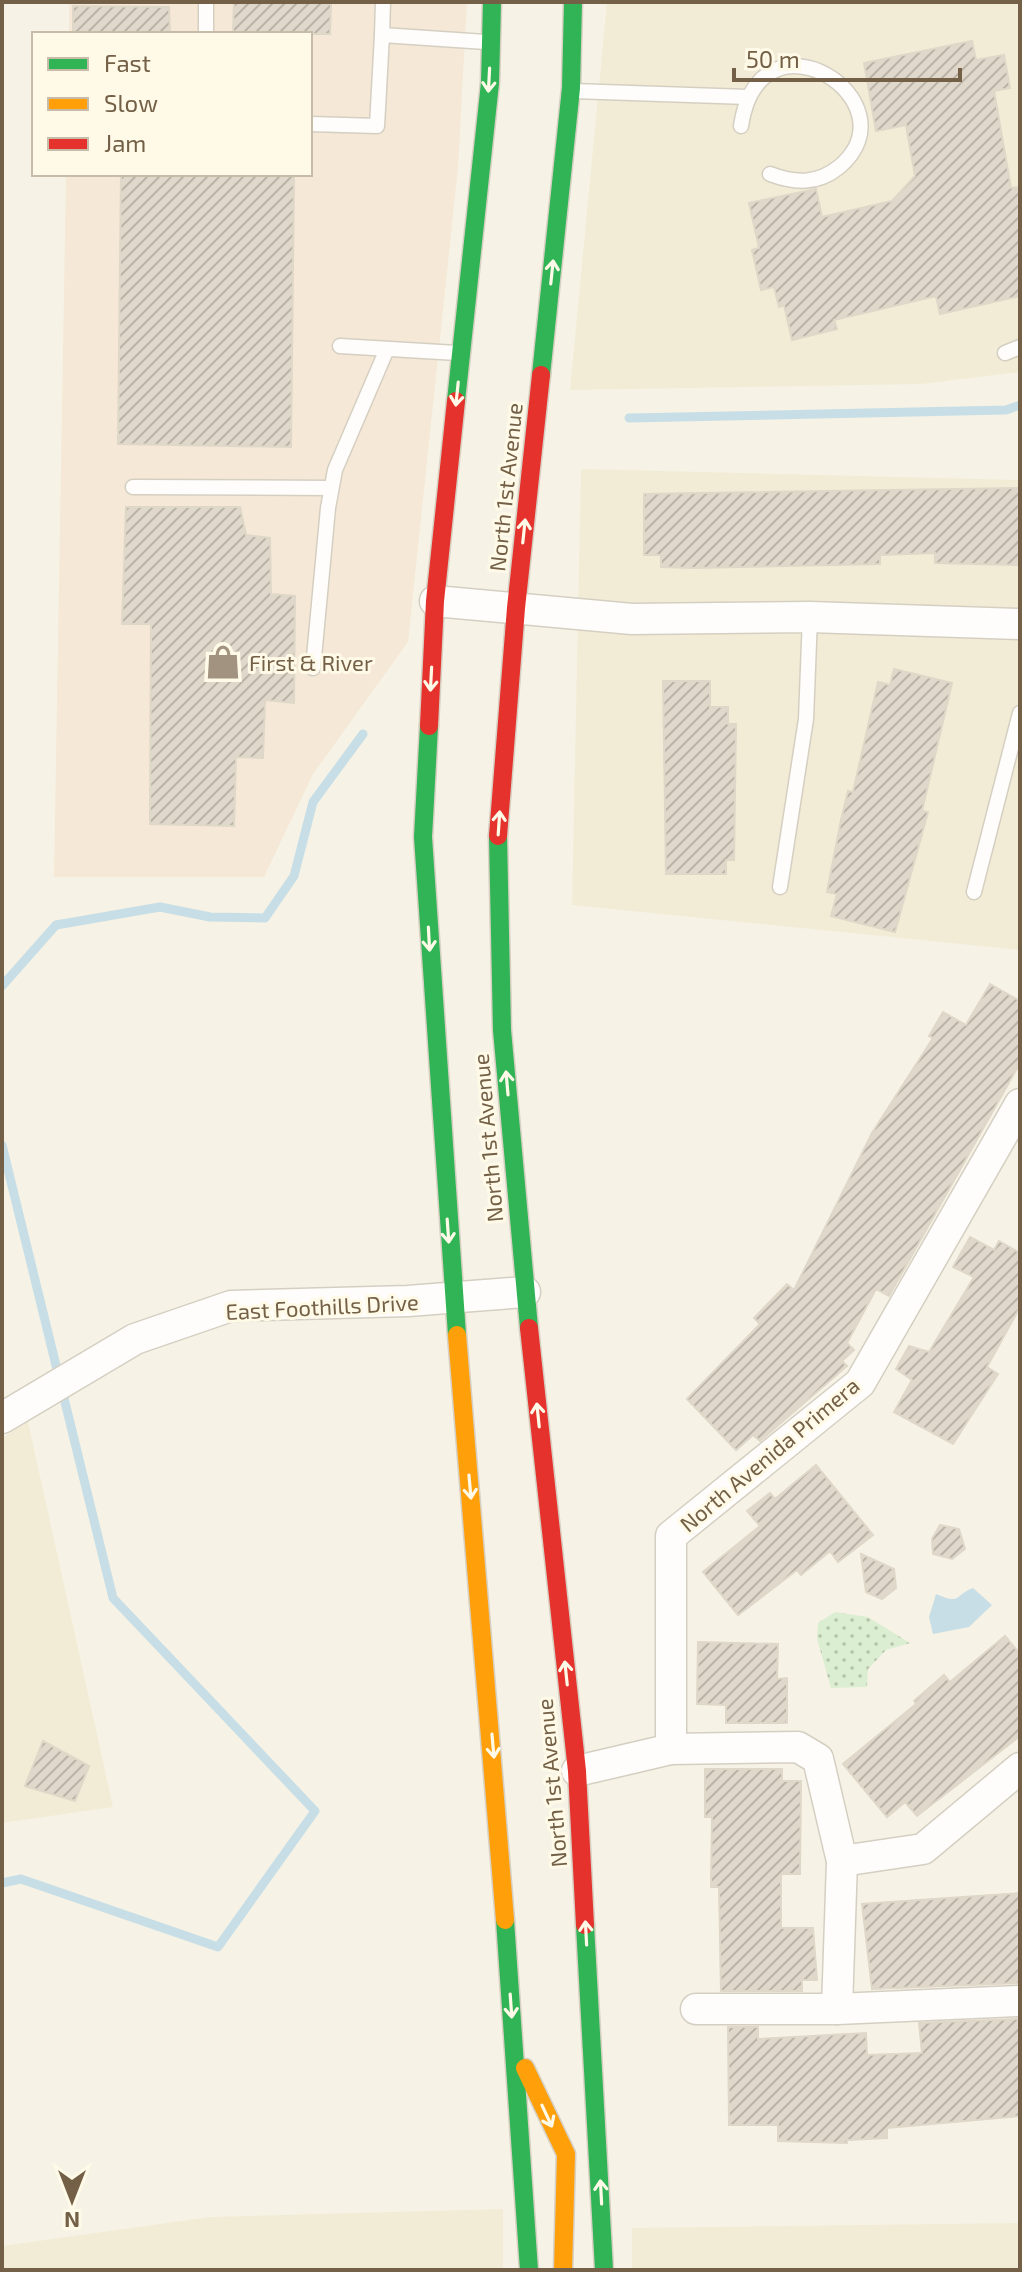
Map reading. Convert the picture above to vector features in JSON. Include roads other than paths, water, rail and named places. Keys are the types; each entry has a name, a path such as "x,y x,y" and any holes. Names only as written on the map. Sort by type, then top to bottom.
{"main road":[{"name":"North 1st Avenue","path":"492,2 491,43 435,601 423,837 453,1298 495,1778 529,2270"},
{"name":"North 1st Avenue","path":"573,2 571,91 516,608 498,836 502,1030 525,1292 577,1771 604,2270"},
{"path":"514,2045 566,2154 563,2270"}],"street":[{"path":"435,601 632,619 810,617 1020,624"},
{"name":"North Avenida Primera","path":"671,1749 671,1536 860,1383 1020,1104"},
{"name":"East Foothills Drive","path":"2,1418 135,1339 231,1306 453,1298 525,1292"},
{"path":"577,1771 671,1749 798,1747 818,1759 842,1861 837,2009"},
{"path":"842,1861 923,1849 1020,1768"},
{"path":"696,2009 837,2009 1020,2001"}],"lane":[{"path":"206,2 206,32"},
{"path":"312,124 377,126 383,2"},
{"path":"382,35 491,43"},
{"path":"741,126 748,97 765,76 783,67 802,65 821,69 838,79 851,93 858,111 858,131 853,149 841,165 825,176 807,182 788,181 770,174"},
{"path":"571,91 748,97"},
{"path":"340,346 461,354"},
{"path":"1005,353 1020,347"},
{"path":"313,668 335,470 387,349"},
{"path":"133,487 331,488"},
{"path":"780,887 806,719 810,617"},
{"path":"974,892 1020,713"}],"water":[{"path":"973,1588 992,1605 969,1627 933,1634 929,1617 936,1594 954,1599"}],"waterway":[{"path":"629,418 1006,410 1020,405"},
{"path":"2,986 56,925 160,907 210,917 265,918 294,876 313,802 363,734"},
{"path":"2,1145 113,1598 315,1811 218,1947 21,1879 2,1883"}],"place":[{"name":"First & River","path":"223,662"}]}
